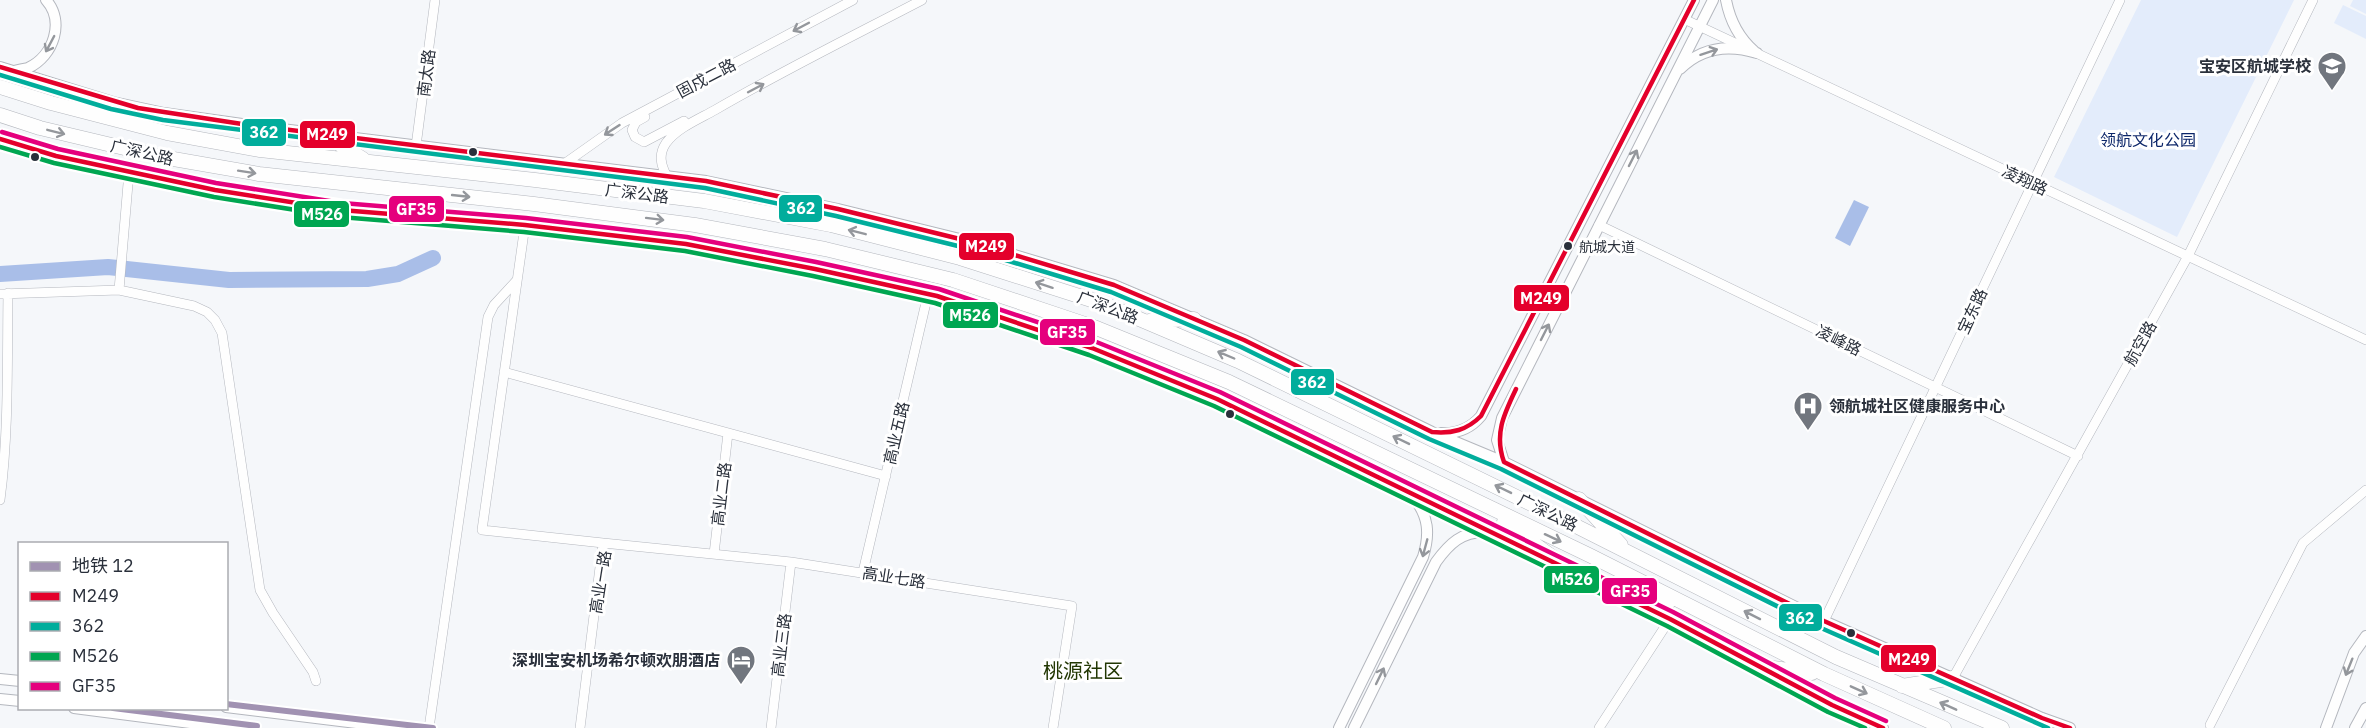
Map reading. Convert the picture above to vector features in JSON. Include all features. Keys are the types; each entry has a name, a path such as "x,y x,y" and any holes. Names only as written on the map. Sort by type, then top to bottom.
{"highway":[{"name":"广深公路","path":"0,87 51,103 167,133 260,150 704,201 831,225 960,258 1104,304 1238,360 1836,657 2002,728"},
{"name":"广深公路","path":"0,114 19,121 162,157 259,174 534,204 695,225 814,247 953,280 1065,317 1229,382 1591,556 1824,674 1944,728"},
{"path":"0,124 19,121"},
{"path":"325,135 368,161"},
{"path":"1065,317 1092,348"},
{"path":"1145,321 1194,319"},
{"path":"1579,499 1626,551"},
{"path":"1472,500 1576,574 1706,615"},
{"path":"1758,666 1824,674"},
{"path":"1902,686 1953,678"}],"main road":[{"path":"13,71 28,68 41,58 50,46 56,31 57,18 46,0"},
{"path":"1432,432 1443,434 1460,432 1481,416 1694,0"},
{"path":"1504,462 1499,452 1498,430 1713,0"},
{"path":"1726,0 1736,29 1747,45 1757,53"},
{"path":"1672,82 1687,63 1709,51 1733,47 1757,53"},
{"path":"0,67 138,108 325,135 706,182 838,209 968,241 1114,285 1244,340 1432,432 1504,462 1824,621 2042,718 2070,728"},
{"path":"0,139 56,156 215,190 341,210 525,225 686,243 815,268 928,294 1092,348 1216,399 1670,619 1832,705 1883,728"},
{"path":"1512,355 1512,361 1517,368 1523,369 1530,363"},
{"path":"1339,728 1423,557 1427,543 1426,518 1421,506 1411,495"},
{"path":"1354,728 1436,562 1449,545 1464,535 1489,532"},
{"path":"2326,728 2354,653 2366,636"},
{"path":"0,679 18,681"},
{"path":"0,699 18,701"},
{"path":"228,707 397,728"},
{"path":"90,710 229,728"},
{"path":"2355,728 2364,710"}],"street":[{"name":"南太路","path":"416,146 435,0"},
{"name":"固戍二路","path":"564,164 622,123 853,0"},
{"name":"固戍二路","path":"667,177 660,157 667,141 675,134 729,102 922,0"},
{"name":"宝东路","path":"1824,621 2120,0"},
{"name":"航空路","path":"1953,678 2188,256 2313,0"},
{"name":"凌翔路","path":"1684,19 2366,340"},
{"path":"713,74 682,96 636,122 633,130 635,137 640,141 648,141 685,121 729,102"},
{"path":"119,290 129,172"},
{"path":"525,225 482,530 603,543"},
{"name":"凌峰路","path":"1599,225 2078,456"},
{"path":"429,728 488,317 494,305 517,280"},
{"path":"0,501 6,418 4,293 119,290 194,306 207,312 215,320 222,333 260,590 313,672 316,681"},
{"name":"高业五路","path":"863,572 928,294"},
{"path":"504,372 886,476"},
{"name":"高业二路","path":"714,554 728,433"},
{"path":"2210,725 2303,543 2366,490"},
{"name":"高业一路","path":"580,728 603,543 714,554"},
{"name":"高业七路","path":"714,554 863,572 1072,606 1053,728"},
{"name":"高业三路","path":"771,728 791,562"},
{"path":"1599,728 1670,619"}],"green space":[{"name":"领航文化公园","path":"2141,0 2294,0 2177,237 2054,177"},
{"path":"2353,0 2366,0 2366,14 2350,6"},
{"path":"2343,5 2366,16 2366,39 2334,23"}],"water":[{"path":"1854,200 1869,207 1850,246 1835,238"}],"waterway":[{"path":"0,274 108,267 229,280 367,279 398,274 433,258"}],"metro line":[{"name":"12","path":"228,704 433,728"},
{"name":"12","path":"129,710 257,726"}],"transit line":[{"name":"M249","path":"0,67 138,108 242,124 706,181 838,209 968,241 1114,285 1244,340 1432,432 1446,432 1465,428 1481,416 1694,0"},
{"name":"362","path":"0,75 111,109 163,120 705,188 836,216 966,248 1111,292 1241,347 1429,439 1501,469 1821,628 2048,728"},
{"name":"GF35","path":"2,132 58,149 216,183 342,203 526,218 687,237 939,289 1094,341 1220,392 1673,612 1835,698 1886,721"},
{"name":"M249","path":"0,139 56,156 215,190 341,210 525,225 686,244 937,296 1092,348 1217,399 1670,619 1832,705 1883,728"},
{"name":"M526","path":"0,147 54,163 214,197 340,217 524,232 685,251 935,303 1089,355 1214,406 1667,626 1828,712 1865,728"},
{"name":"M249","path":"1516,389 1504,416 1500,433 1504,462 1824,621 2042,718 2070,728"}],"place":[{"name":"宝安区航城学校","path":"2332,92"},
{"name":"航城大道","path":"1568,246"},
{"name":"领航城社区健康服务中心","path":"1808,432"},
{"name":"深圳宝安机场希尔顿欢朋酒店","path":"741,686"}],"district":[{"name":"桃源社区","path":"1083,671"}]}
